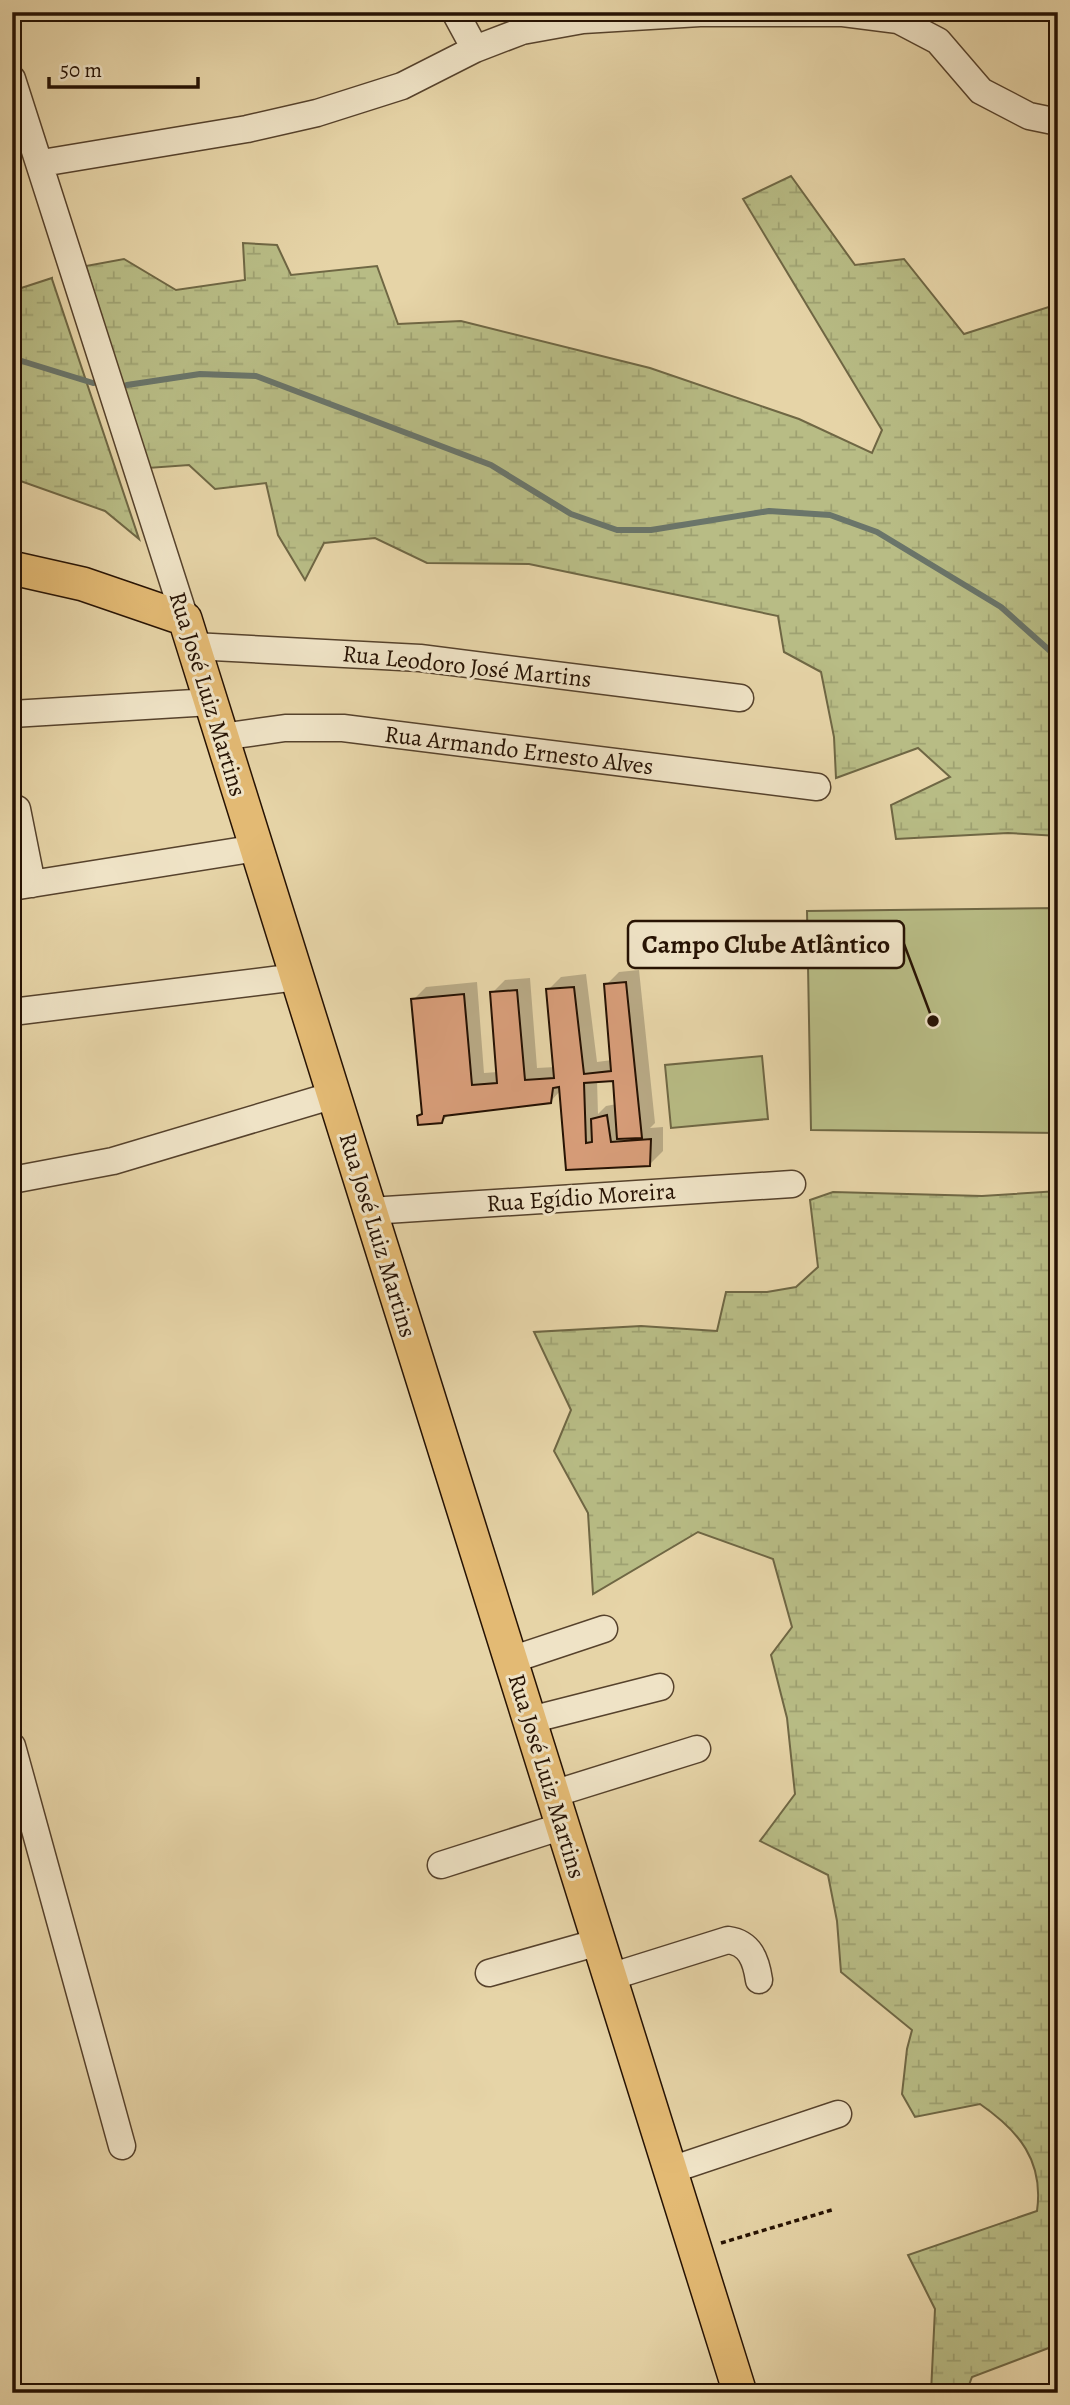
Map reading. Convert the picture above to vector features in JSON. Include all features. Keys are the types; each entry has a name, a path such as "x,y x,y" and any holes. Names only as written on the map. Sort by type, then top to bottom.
{"main road":[{"path":"12,568 83,584 189,632"},
{"name":"Rua José Luiz Martins","path":"189,632 740,2393"}],"street":[{"path":"454,12 475,49"},
{"path":"42,163 247,130 317,113 402,86 475,49 522,31 583,20 700,13 878,15 908,24 938,41 981,91 1029,116 1058,122"},
{"name":"Rua José Luiz Martins","path":"12,79 42,163 189,632"},
{"name":"Rua Leodoro José Martins","path":"189,632 740,698"},
{"path":"12,714 211,702"},
{"name":"Rua Armando Ernesto Alves","path":"221,737 285,728 344,727 817,787"},
{"path":"16,808 22,885 257,848"},
{"path":"12,1012 297,977"},
{"path":"12,1180 113,1161 334,1095"},
{"name":"Rua Egídio Moreira","path":"370,1211 792,1184"},
{"path":"511,1660 604,1629"},
{"path":"530,1720 660,1688"},
{"path":"12,1746 122,2146"},
{"path":"553,1794 697,1749"},
{"path":"441,1865 563,1826"},
{"path":"610,1977 728,1940 737,1941 751,1952 759,1980"},
{"path":"489,1973 599,1942"},
{"path":"671,2170 838,2114"}],"path":[{"path":"696,2250 835,2209"}],"green space":[{"path":"791,176 855,265 904,259 964,334 1058,304 1058,836 1008,833 896,839 891,805 950,777 918,748 836,778 834,737 821,672 784,652 778,616 529,564 427,563 375,538 324,543 305,580 278,535 266,483 215,489 189,465 148,468 86,266 124,259 176,290 245,280 243,243 277,245 291,275 377,266 398,324 461,321 650,368 799,419 872,453 882,430 743,199"},
{"path":"52,278 139,539 105,511 12,478 12,291"},
{"path":"1058,908 1058,1133 811,1130 807,911"},
{"path":"762,1056 768,1119 671,1128 665,1065"},
{"path":"1058,1191 1058,2263 1054,2346 972,2377 966,2393 931,2393 935,2309 908,2255 1037,2211 1037,2177 1032,2162 1017,2137 980,2104 915,2117 902,2094 912,2030 841,1972 837,1921 828,1875 760,1841 795,1794 787,1718 771,1655 792,1627 773,1559 698,1532 593,1594 588,1513 554,1451 571,1410 534,1332 641,1326 717,1331 726,1292 767,1292 796,1287 818,1267 810,1200 833,1192 982,1196"}],"water":[{"path":"1058,2263 1058,2356 1054,2346"}],"building":[{"path":"626,982 642,1138 617,1139 613,1081 584,1083 586,1143 592,1142 591,1119 607,1115 611,1142 651,1139 650,1166 566,1170 559,1087 553,1088 551,1103 444,1116 442,1123 418,1125 417,1116 422,1114 411,999 464,994 472,1085 497,1083 490,992 517,990 525,1080 554,1078 546,989 574,987 584,1074 611,1071 604,984"}],"waterway":[{"path":"12,358 93,383"},
{"path":"127,385 200,374 256,376 491,465 571,514 617,530 651,530 769,511 830,515 877,532 1001,607 1058,658"}],"place":[{"name":"Campo Clube Atlântico","path":"933,1021"}]}
